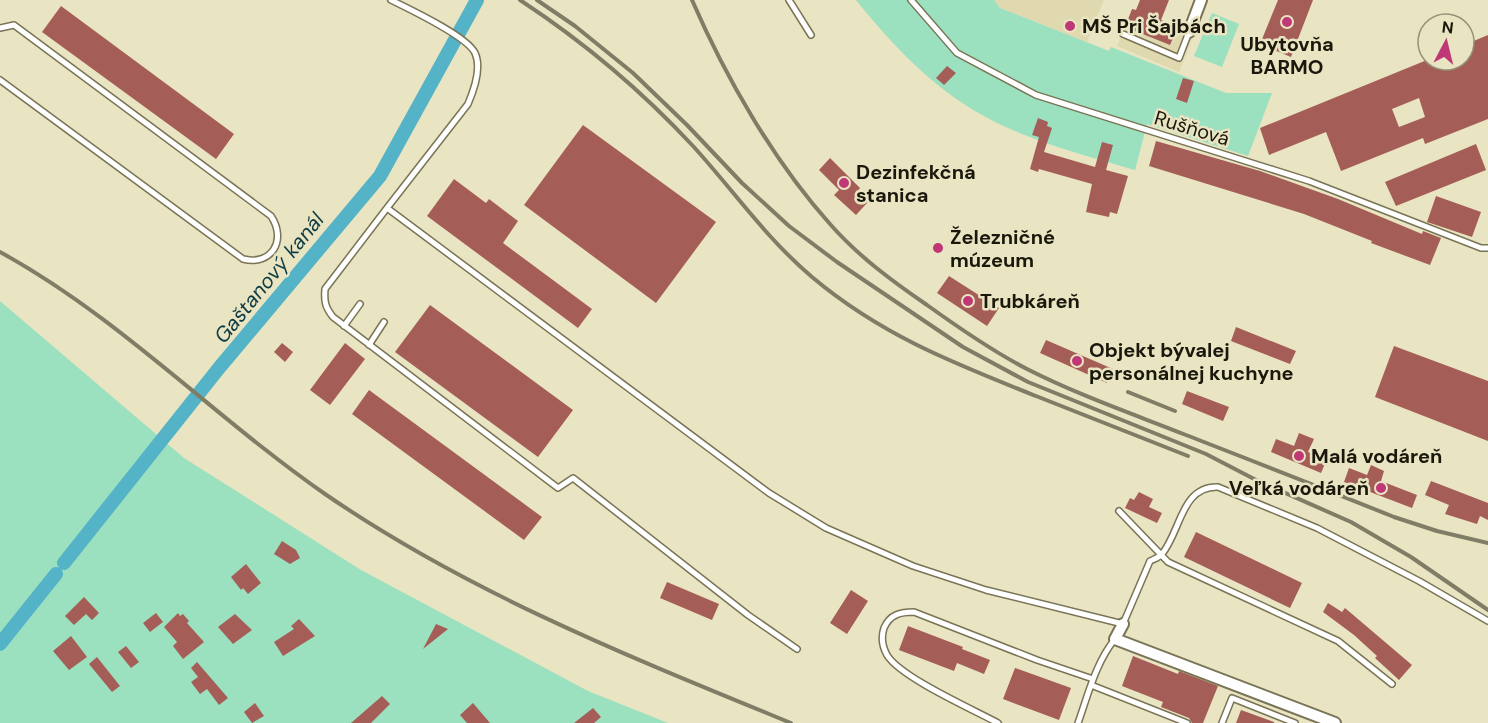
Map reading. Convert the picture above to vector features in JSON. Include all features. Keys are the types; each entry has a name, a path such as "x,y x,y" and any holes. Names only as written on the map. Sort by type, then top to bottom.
{"street":[{"path":"1189,32 1202,0"},
{"path":"1123,624 1115,639 1335,723"}],"lane":[{"path":"391,0 464,40 475,53 477,65 473,91 468,104 325,289 326,308 344,326 558,488 573,478 748,615 797,649"},
{"path":"789,0 811,35"},
{"name":"Rušňová","path":"911,0 957,53 1036,95 1309,181 1481,248 1488,248"},
{"path":"0,28 14,25 271,216 279,234 272,252 263,259 253,262 243,259 0,80"},
{"path":"1123,34 1179,58 1189,32"},
{"path":"387,208 769,493 826,528 913,566 965,583 1123,624 1150,561 1162,555 1185,510 1196,494 1204,489 1218,487 1317,528 1419,581 1488,621"},
{"path":"344,326 360,304"},
{"path":"369,345 384,322"},
{"path":"1119,511 1168,562 1338,641 1392,684"},
{"path":"998,723 913,678 887,655 881,636 887,622 900,612 915,612 1092,682 1187,723"},
{"path":"1078,723 1092,682 1107,648 1115,639"},
{"path":"1222,723 1232,698 1295,723"}],"shaded area":[{"name":"MŠ Pri Šajbách","path":"994,0 1104,0 1087,42 1000,8"},
{"path":"1125,27 1170,45 1178,27 1194,34 1179,72 1117,46"}],"green space":[{"path":"856,0 994,0 1000,8 1109,51 1111,47 1226,93 1272,93 1248,156 1147,124 1135,170 1039,141 984,116 948,93 915,65"},
{"path":"1212,13 1239,24 1222,67 1194,56"},
{"path":"0,301 184,458 361,570 588,691 668,723 0,723"}],"building":[{"path":"1140,0 1169,0 1161,20 1178,27 1170,45 1125,27 1132,9 1136,10"},
{"name":"Ubytovňa BARMO","path":"1278,0 1313,0 1291,57 1260,44"},
{"path":"61,6 234,134 216,159 42,32"},
{"path":"1488,35 1488,119 1425,144 1423,138 1341,171 1326,132 1269,155 1260,128 1416,64 1416,72 1476,72 1476,40","holes":["1419,98 1425,117 1399,127 1392,109"]},
{"path":"947,66 956,73 944,85 936,78"},
{"path":"1183,78 1194,81 1187,103 1176,99"},
{"path":"1038,118 1048,122 1047,126 1052,128 1044,152 1095,167 1102,142 1113,145 1106,170 1128,176 1117,214 1110,212 1109,217 1086,212 1092,184 1039,169 1038,172 1030,169 1039,137 1032,135"},
{"path":"583,125 716,222 656,303 524,205"},
{"path":"1156,141 1260,171 1338,199 1422,234 1423,231 1441,238 1430,265 1304,214 1149,166"},
{"path":"1476,144 1486,170 1396,206 1385,182"},
{"name":"Dezinfekčná stanica","path":"830,158 860,188 857,192 868,202 856,215 834,195 839,190 819,170"},
{"path":"454,179 486,203 489,199 518,221 503,243 592,309 578,328 427,216"},
{"path":"1436,196 1481,212 1472,237 1427,222"},
{"name":"Trubkáreň","path":"949,276 999,308 987,326 937,293"},
{"path":"430,305 573,410 538,457 395,352"},
{"path":"1236,327 1296,351 1290,364 1231,341"},
{"name":"Objekt bývalej personálnej kuchyne","path":"1046,340 1113,369 1107,383 1040,353"},
{"path":"282,343 293,352 285,362 274,352"},
{"path":"345,343 365,359 330,405 310,390"},
{"path":"1394,346 1488,381 1488,441 1375,397"},
{"path":"369,390 542,517 524,540 352,414"},
{"path":"1187,391 1229,407 1223,421 1182,404"},
{"name":"Malá vodáreň","path":"1299,433 1314,439 1308,452 1327,459 1321,473 1271,452 1276,439 1294,446"},
{"name":"Veľká vodáreň","path":"1371,465 1384,471 1381,481 1417,495 1412,508 1344,482 1349,468 1367,475"},
{"path":"1431,481 1488,503 1488,520 1480,516 1477,524 1445,514 1449,505 1425,495"},
{"path":"1139,492 1153,499 1149,507 1162,513 1157,523 1125,508 1130,498 1134,500"},
{"path":"1196,532 1302,583 1290,608 1184,557"},
{"path":"282,541 296,550 300,558 290,564 274,554"},
{"path":"246,564 261,583 248,594 243,588 241,590 231,577"},
{"path":"667,582 719,604 712,620 660,598"},
{"path":"851,590 868,601 847,634 830,623"},
{"path":"84,597 99,613 92,620 86,614 74,625 65,616"},
{"path":"1328,603 1342,612 1345,608 1412,665 1399,680 1354,635 1323,612"},
{"path":"156,613 163,622 150,632 143,623"},
{"path":"178,613 180,616 183,614 189,621 187,623 204,642 183,659 173,646 177,642 164,627"},
{"path":"235,614 252,630 233,644 218,627"},
{"path":"299,619 315,636 283,656 274,642 294,629 291,626"},
{"path":"436,624 448,629 423,649"},
{"path":"908,626 990,660 984,674 957,663 954,671 899,650"},
{"path":"71,636 87,657 69,670 53,651"},
{"path":"126,646 139,662 131,668 118,652"},
{"path":"1133,656 1178,674 1179,671 1218,686 1203,723 1192,723 1189,718 1161,707 1163,702 1122,686"},
{"path":"97,657 120,686 112,692 89,664"},
{"path":"197,662 228,698 219,705 207,689 200,694 191,682 198,677 191,668"},
{"path":"1015,668 1071,688 1059,720 1003,699"},
{"path":"382,696 390,704 371,723 351,723"},
{"path":"255,703 264,716 252,723 244,712"},
{"path":"473,703 490,723 467,723 460,715"},
{"path":"593,708 601,717 594,723 574,723"},
{"path":"1241,710 1274,722 1274,723 1236,723"}],"waterway":[{"name":"Gaštanový kanál","path":"64,563 219,368 380,176 477,0"},
{"name":"Gaštanový kanál","path":"0,644 56,574"}],"railway":[{"path":"520,0 589,50 653,105 693,146 795,262 864,315 947,359 1188,456"},
{"path":"537,0 575,26 633,73 742,183 789,226 837,262 963,347 1028,382 1206,454 1258,481 1351,522 1411,557 1488,610"},
{"path":"692,0 735,88 770,146 809,200 841,236 876,268 963,331 1027,369 1106,404 1394,517 1437,531 1488,543"},
{"path":"0,252 85,306 284,464 380,530 493,593 552,621 791,723"},
{"path":"1128,392 1175,411"}],"place":[{"name":"Ubytovňa BARMO","path":"1287,22"},
{"name":"MŠ Pri Šajbách","path":"1070,26"},
{"name":"Dezinfekčná stanica","path":"844,183"},
{"name":"Železničné múzeum","path":"938,248"},
{"name":"Trubkáreň","path":"968,301"},
{"name":"Objekt bývalej personálnej kuchyne","path":"1077,361"},
{"name":"Malá vodáreň","path":"1299,456"},
{"name":"Veľká vodáreň","path":"1381,488"}]}
